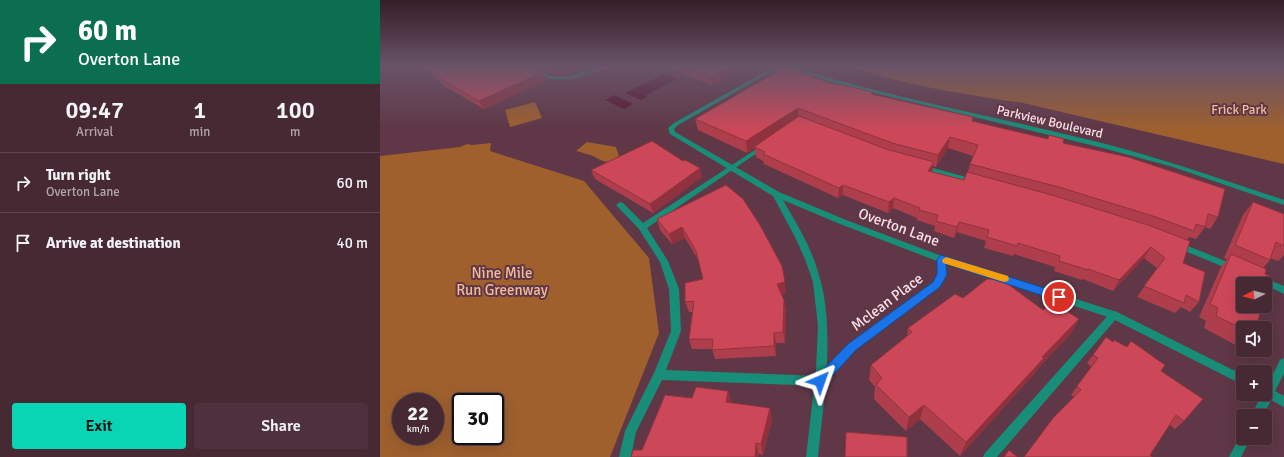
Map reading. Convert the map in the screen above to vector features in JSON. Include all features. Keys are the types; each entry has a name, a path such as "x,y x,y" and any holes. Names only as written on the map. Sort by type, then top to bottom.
{"street":[{"name":"Overton Lane","path":"741,87 671,128 672,133 731,169 776,194 843,222 941,259 1114,315 1236,376"},
{"name":"Parkview Boulevard","path":"856,87 1101,145 1175,166 1284,203"},
{"path":"642,226 773,140"},
{"path":"918,166 984,184"},
{"path":"776,194 806,251 817,281 824,329 812,457"},
{"path":"620,205 642,226 664,261 674,289 676,331 659,375 631,431 625,457"},
{"path":"1174,243 1237,269"},
{"name":"Mclean Place","path":"820,381 852,347 936,284 942,275 941,259"},
{"path":"1250,275 1284,290"},
{"path":"989,457 1114,315"},
{"path":"1272,383 1284,363"},
{"path":"659,375 820,381"},
{"path":"1272,395 1284,402"},
{"path":"1235,457 1241,445"}],"green space":[{"name":"Frick Park","path":"928,87 1284,87 1284,164 1019,102"},
{"path":"535,102 542,118 510,127 505,110"},
{"path":"587,142 616,147 619,156 607,162 576,151"},
{"name":"Nine Mile Run Greenway","path":"491,143 490,151 584,181 649,258 659,333 610,457 380,457 380,156 460,147 467,144 472,145"}],"shaded area":[{"path":"637,87 661,87 645,96 647,97 641,100 625,93"},
{"path":"614,95 633,104 624,109 605,100"}],"building":[{"path":"455,87 509,87 479,101"},
{"path":"750,87 852,87 873,92 871,94 973,117 972,121 1048,139 1049,135 1064,139 1063,143 1128,157 1225,189 1218,217 1208,214 1205,227 1196,224 1194,231 1156,217 1059,187 970,164 978,145 950,137 938,155 892,143 798,108 746,141 695,119"},
{"path":"799,116 886,149 934,162 928,171 964,180 967,172 1052,195 1148,225 1190,241 1183,263 1205,272 1199,302 1186,295 1184,303 1144,286 1165,258 1151,247 1119,280 1059,261 1060,256 1018,243 1017,246 987,237 989,230 959,222 957,227 936,221 938,215 919,210 920,208 894,198 889,202 843,185 839,188 763,154 765,152 754,147"},
{"path":"652,141 683,161 685,160 700,168 650,204 591,170"},
{"path":"726,185 743,199 760,225 782,266 785,282 777,284 784,300 783,332 774,333 774,346 712,350 713,339 689,339 694,301 685,302 685,283 703,279 696,251 682,227 669,234 657,219"},
{"path":"1253,202 1284,214 1284,246 1276,242 1270,260 1235,245"},
{"path":"1231,254 1266,269 1265,274 1269,277 1236,277 1236,313 1260,313 1258,321 1236,321 1236,326 1216,316 1218,308 1210,304"},
{"path":"987,279 1001,279 1043,310 1053,302 1079,319 1042,357 1044,358 966,442 924,405 909,417 876,385 882,378 871,365 912,332 908,328 955,294 963,298"},
{"path":"1106,337 1113,342 1114,340 1127,347 1131,341 1165,365 1161,371 1203,399 1184,421 1176,415 1150,455 1152,457 1024,457 1053,418 1081,390 1077,386 1098,358 1093,355"},
{"path":"696,387 728,391 726,402 770,408 761,444 756,443 755,457 631,457 633,450 642,450 665,395 692,398"},
{"path":"846,432 907,437 907,457 845,457"},
{"path":"1009,450 1017,457 1004,457"}],"slow traffic":[{"path":"946,260 1004,279"}],"route":[{"path":"820,381 852,347 936,284 942,275 941,259 968,266 1059,297"}]}
